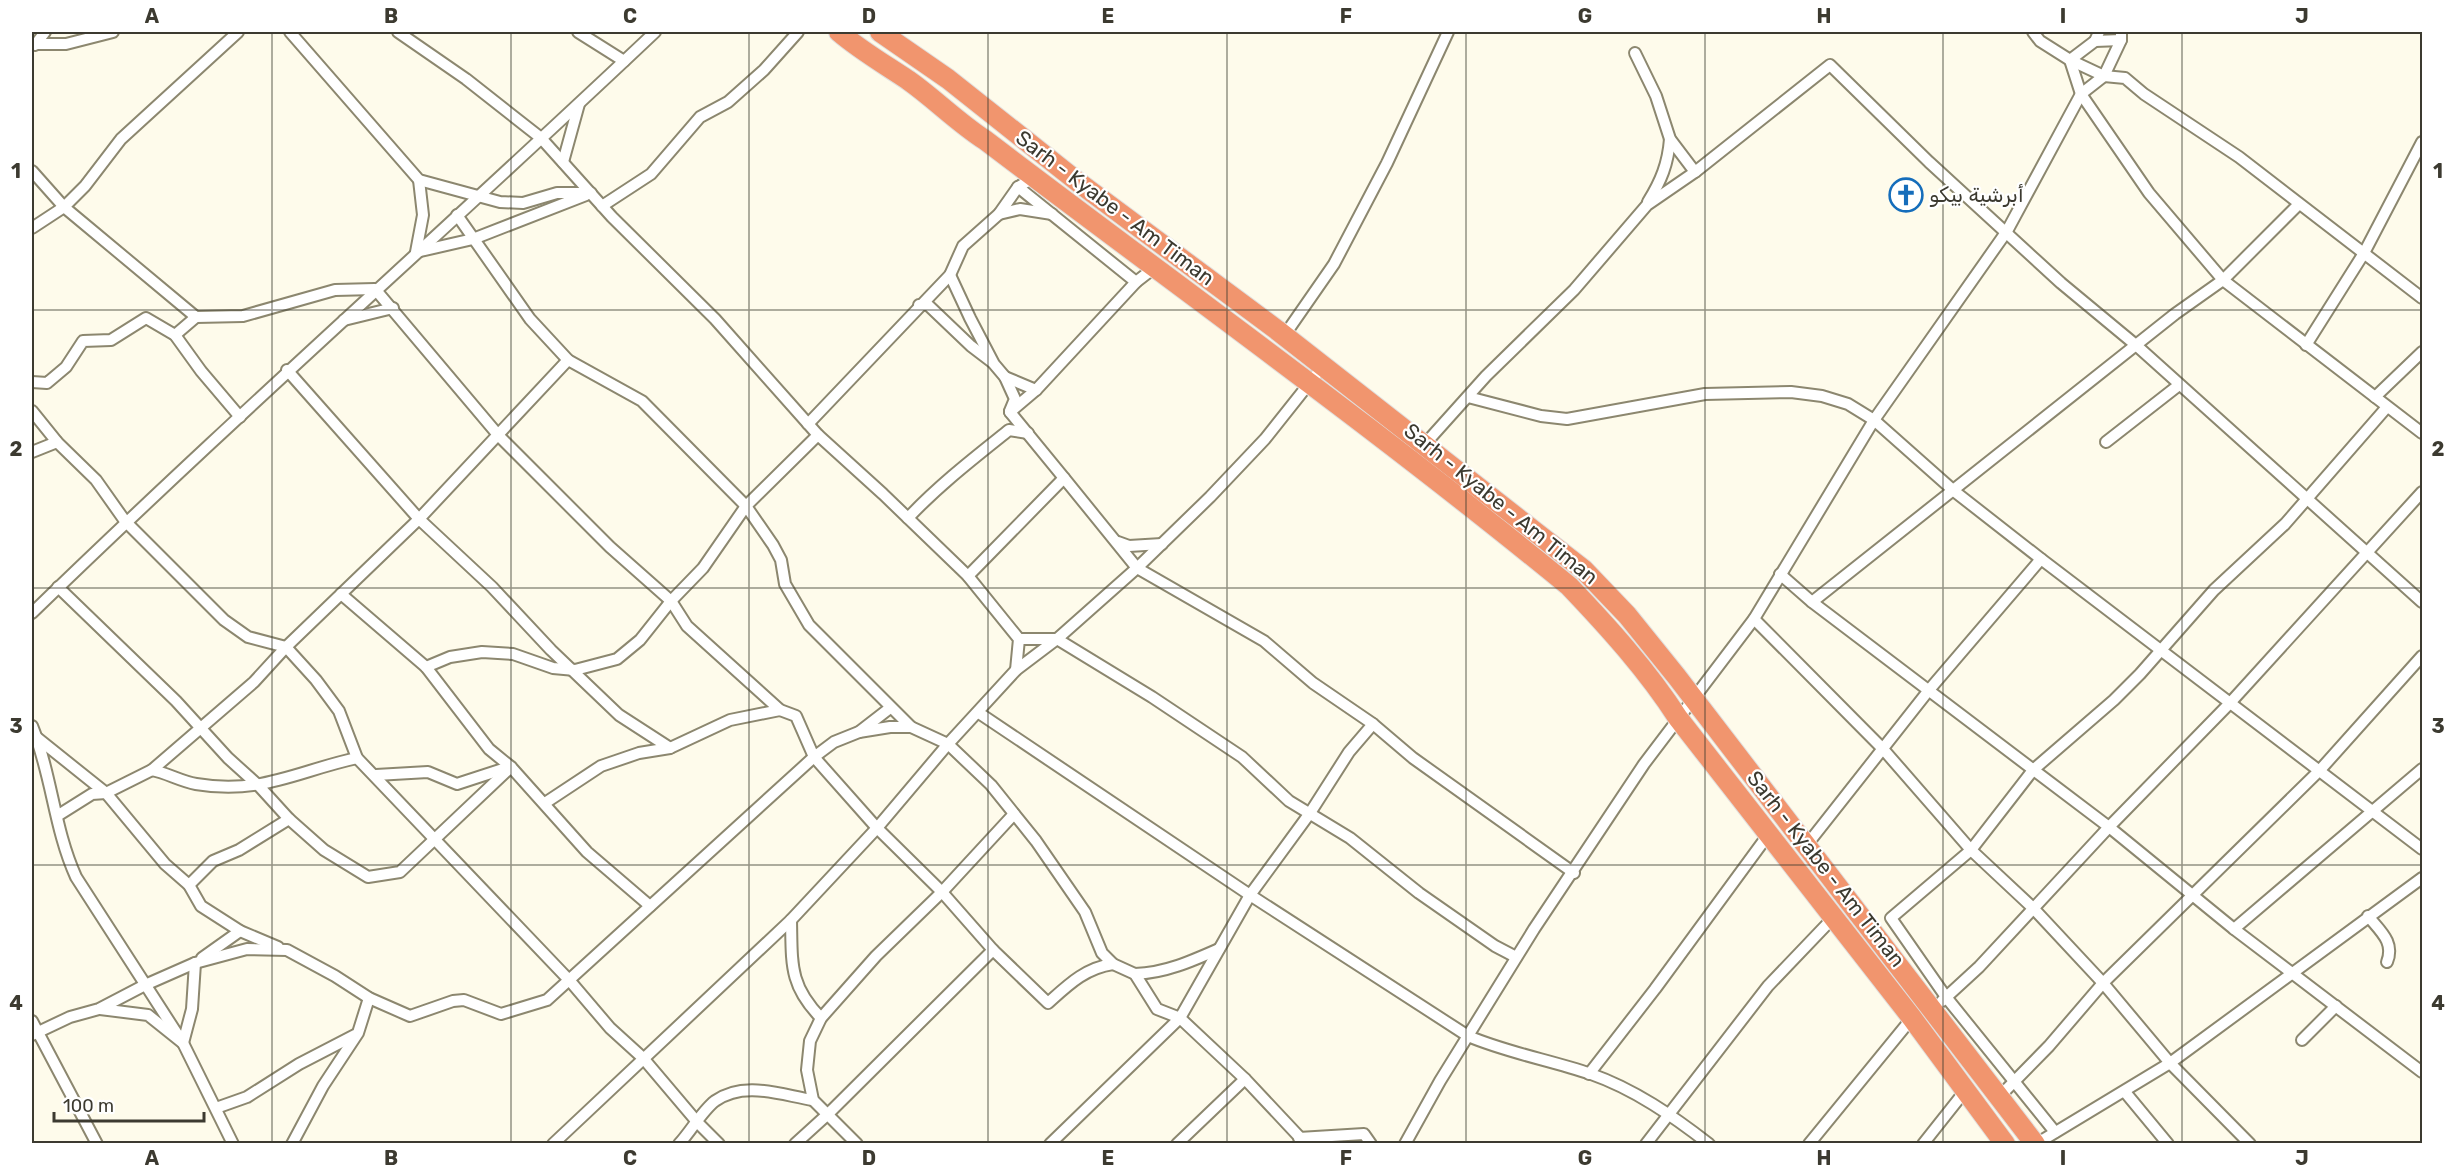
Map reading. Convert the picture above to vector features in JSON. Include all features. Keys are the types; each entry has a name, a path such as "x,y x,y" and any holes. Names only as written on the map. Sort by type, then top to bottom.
{"highway":[{"name":"Sarh - Kyabe - Am Timan","path":"839,32 853,45 909,81 1026,182 1154,268 1310,384 1569,586 1611,629 1660,690 1678,718 1912,1018 2005,1143"},
{"name":"Sarh - Kyabe - Am Timan","path":"880,32 948,79 1078,182 1425,444 1584,570 1627,615 1695,700 1901,968 1939,1003 1999,1097 2035,1143"}],"street":[{"path":"35,45 45,32"},
{"path":"35,45 66,44 113,32"},
{"path":"32,228 64,207 85,186 121,139 238,32"},
{"path":"290,32 418,180 423,215 416,252"},
{"path":"398,32 466,79 541,138 602,206 715,319 818,435 968,576 1020,639 1016,669"},
{"path":"578,32 624,61"},
{"path":"32,613 287,370 655,32"},
{"path":"602,206 651,174 700,117 728,102 764,70 798,32"},
{"path":"1284,336 1334,264 1387,163 1448,32"},
{"path":"2033,32 2040,41 2070,60 2104,76 2125,78 2144,94 2239,157 2422,298"},
{"path":"1405,1143 1516,957 1574,873 1644,764 1678,718 1695,700 1754,619 1874,420 2007,231 2082,94 2104,76 2121,36 2097,36 2070,60"},
{"path":"1635,53 1656,96 1670,139 1695,172"},
{"path":"2070,60 2082,94 2149,193 2223,280 2422,433"},
{"path":"1647,205 1695,172 1830,65 1929,162 2007,231 2061,283 2137,346 2422,602"},
{"path":"563,162 580,103"},
{"path":"1425,444 1574,290 1647,205 1663,177 1668,160 1670,139"},
{"path":"2306,345 2364,253 2422,144"},
{"path":"32,171 64,207 196,317"},
{"path":"418,180 500,202 523,203 557,193 591,193"},
{"path":"808,424 950,275 963,246 999,214 1026,182 1053,214 1136,282"},
{"path":"416,252 472,239 591,193"},
{"path":"1812,602 2223,280 2299,204"},
{"path":"999,214 1020,210 1053,214"},
{"path":"456,215 530,319 568,360 642,401 746,506 781,560 785,584 809,625 911,727 948,744 991,785 1036,841 1085,912 1102,953 1113,964 1135,974 1153,974 1184,965 1220,949"},
{"path":"1010,412 1036,390 1136,282 1154,268"},
{"path":"950,275 994,364"},
{"path":"175,335 196,317 243,316 335,290 375,289 499,436 610,548 670,601 687,626 780,710 796,716 814,757 877,828 942,892 993,950 1048,1003 1077,977 1096,966 1113,964"},
{"path":"920,306 928,305 970,346 994,364 1005,377 1015,399 1010,412"},
{"path":"340,321 393,308"},
{"path":"32,382 47,383 66,367 83,341 111,340 146,318 175,335 201,371 240,417"},
{"path":"2375,398 2422,352"},
{"path":"57,816 92,794 106,793 152,770 254,682 286,647 419,519 568,360"},
{"path":"553,1143 791,921 877,828 948,744 1016,669 1057,639 1162,544 1265,439 1323,366"},
{"path":"287,370 419,519 492,587 551,650 575,670 619,715 670,748"},
{"path":"1005,377 1036,390"},
{"path":"2106,442 2179,385"},
{"path":"1468,397 1541,416 1567,419 1705,394 1791,392 1822,396 1848,404 1874,420 1954,491 2041,559 2422,849"},
{"path":"2055,1132 2013,1082 1939,1003 1917,956 1891,918 1971,850 2033,770 2115,700 2214,590 2285,524 2387,407"},
{"path":"32,411 57,442 96,480 126,521 225,620 248,637 286,647 316,680 339,711 357,758 376,775 570,981 610,1028 643,1058 718,1143"},
{"path":"1010,412 1137,568 1264,641 1313,683 1372,724 1413,758 1574,873"},
{"path":"908,518 938,486 960,472 1009,430 1029,433"},
{"path":"426,667 450,657 482,652 513,654 553,668 575,670 617,659 640,640 670,601 703,568 746,506 818,435"},
{"path":"32,452 57,442"},
{"path":"968,576 1064,478"},
{"path":"1939,1003 1979,967 2109,827 2230,703 2422,492"},
{"path":"1115,541 1129,546 1162,544"},
{"path":"1806,846 1929,690 2041,559"},
{"path":"1780,574 1812,602 2109,827 2193,893 2234,929 2422,1072"},
{"path":"58,587 121,645 228,758 260,786 288,819 324,850 368,877 400,872 511,767"},
{"path":"341,594 426,667 489,749 511,767 587,852 650,906"},
{"path":"1754,619 1883,749 1971,850 2033,908 2103,984 2170,1063 2250,1143"},
{"path":"1020,639 1057,639 1242,757 1276,791 1350,838 1419,893 1495,946 1516,957"},
{"path":"1999,1097 2103,984 2320,770 2422,656"},
{"path":"859,732 890,708"},
{"path":"545,803 601,766 639,753 670,748 730,720 780,710"},
{"path":"978,713 1250,895 1468,1036 1497,1048 1589,1074 1615,1084 1670,1114 1709,1143"},
{"path":"1050,1143 1180,1018 1250,895 1310,813 1349,752 1372,724"},
{"path":"34,731 106,793 165,864 189,885 201,906 240,931 287,950 335,976 369,998 410,1016 464,1000 501,1014 547,1000 814,757 834,742 859,732 890,727 911,727"},
{"path":"34,731 64,851 76,877 183,1043 233,1143"},
{"path":"152,770 195,784 230,788 260,786 357,758"},
{"path":"376,775 428,772 457,784 511,767"},
{"path":"2234,929 2371,810 2422,769"},
{"path":"813,1100 807,1070 810,1041 820,1018 876,956 942,892 1014,814"},
{"path":"189,885 213,861 239,850 288,819"},
{"path":"1589,1074 1655,990 1768,835"},
{"path":"2035,1143 2125,1092 2170,1063 2422,878"},
{"path":"2368,916 2390,943 2391,953 2387,962"},
{"path":"1646,1143 1768,986 1833,918"},
{"path":"791,921 796,982 803,999 820,1018"},
{"path":"195,963 240,931"},
{"path":"34,1034 70,1017 99,1009 195,963 247,949 287,950"},
{"path":"795,1143 828,1114 993,950"},
{"path":"1096,966 1102,953"},
{"path":"1901,968 1917,956"},
{"path":"183,1043 192,1009 195,963"},
{"path":"1135,974 1157,1009 1180,1018 1245,1080 1300,1142 1364,1134 1371,1143"},
{"path":"292,1143 323,1086 358,1033 369,998"},
{"path":"2302,1041 2336,1006"},
{"path":"99,1009 148,1015 183,1043"},
{"path":"1809,1143 1912,1018"},
{"path":"32,1021 34,1034 97,1143"},
{"path":"216,1108 247,1097 299,1064 358,1033"},
{"path":"1177,1143 1245,1080"},
{"path":"680,1143 714,1102 732,1091 748,1089 813,1100 857,1143"},
{"path":"1923,1143 1965,1091"},
{"path":"2125,1092 2168,1143"}],"place":[{"name":"أبرشية بيكو","path":"1906,195"}]}
